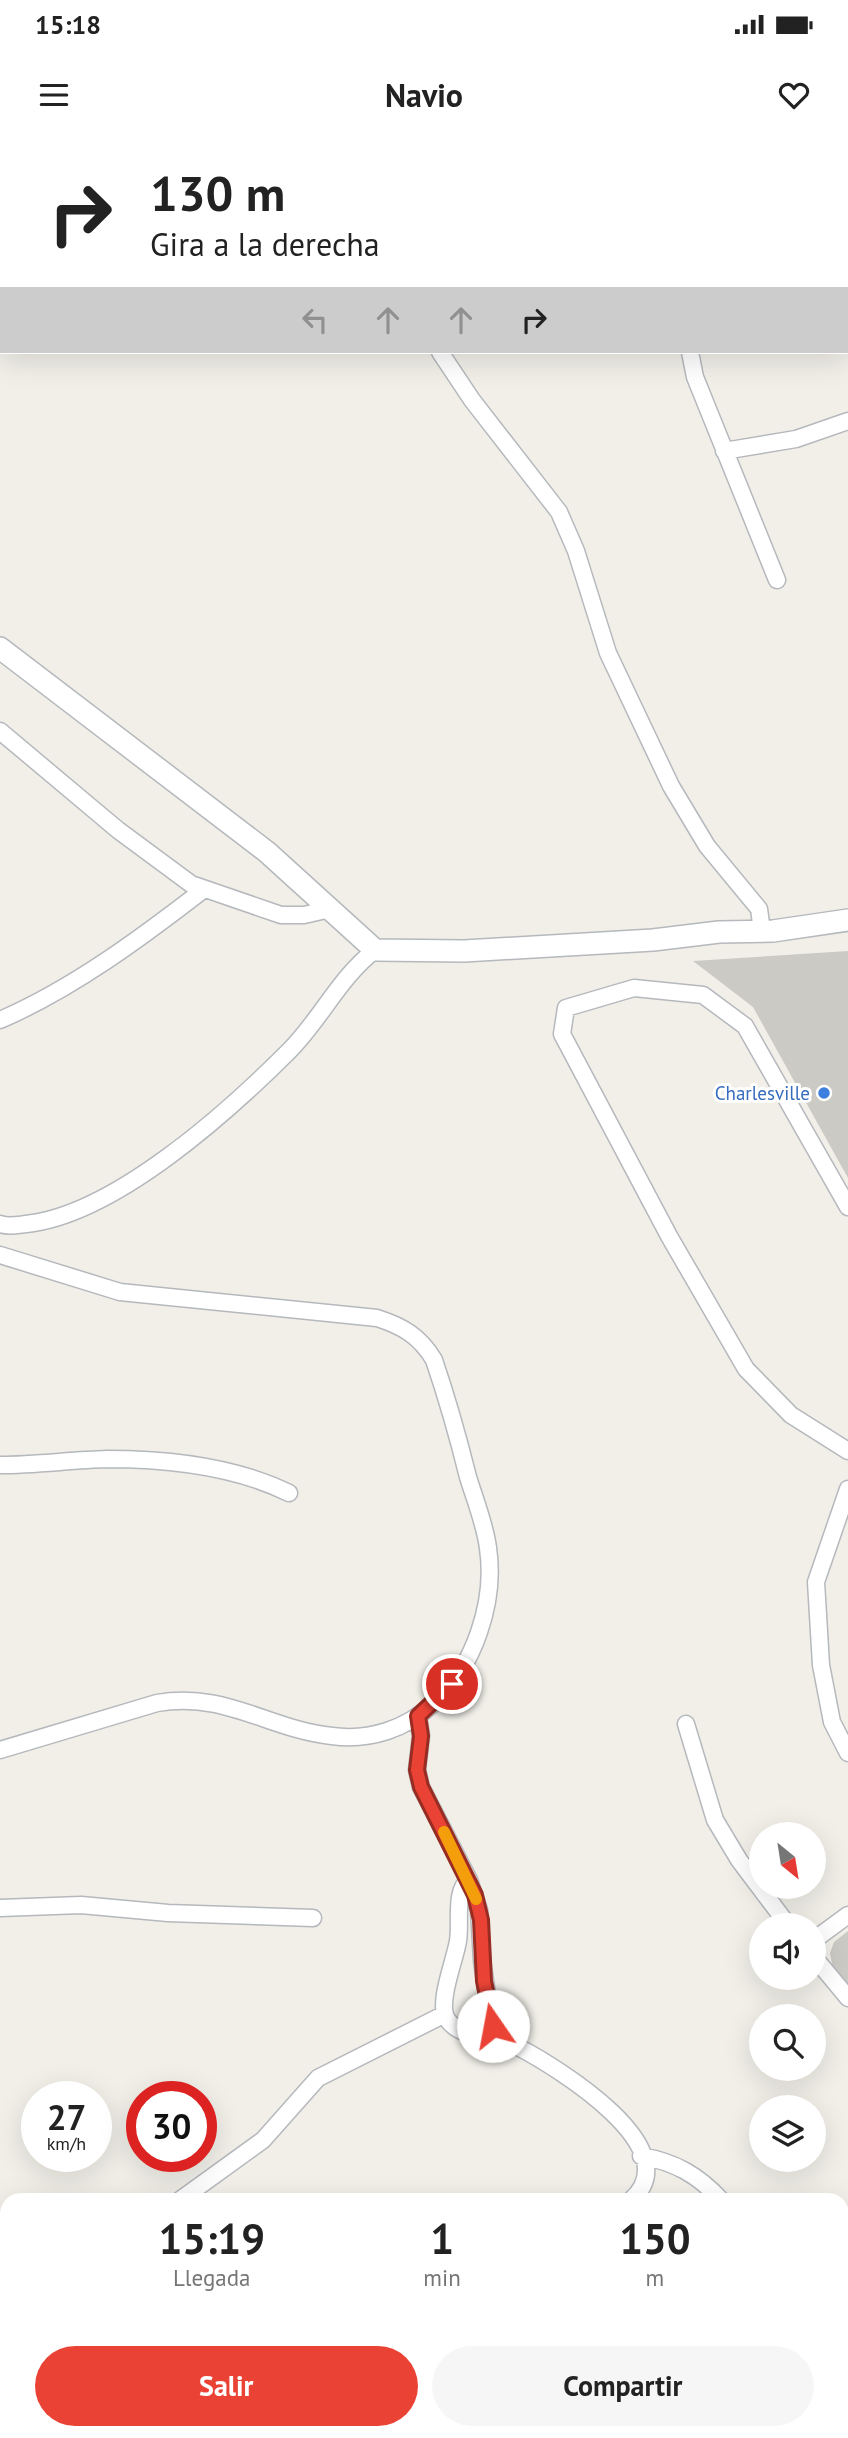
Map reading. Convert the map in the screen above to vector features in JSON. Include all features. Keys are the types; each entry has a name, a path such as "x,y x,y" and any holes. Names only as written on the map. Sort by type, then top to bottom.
{"street":[{"path":"441,354 495,432 559,512 576,551 608,653 671,786 707,846 759,909 762,930"},
{"path":"690,354 695,377 777,580"},
{"path":"724,451 796,439 848,421"},
{"path":"0,648 267,852 375,950 464,951 762,930 848,920"},
{"path":"0,731 158,862 203,890 281,915 304,915 330,909"},
{"path":"0,1020 34,1005 70,982 203,890"},
{"path":"0,1224 39,1223 73,1211 127,1184 158,1162 225,1109 291,1049 344,979 375,950"},
{"path":"848,1208 745,1026 704,995 634,988 566,1008 562,1034 669,1237 746,1369 791,1415 848,1451"},
{"path":"0,1255 120,1292 181,1301 377,1318 399,1325 422,1343 434,1360 484,1530 490,1566 487,1600 472,1651 452,1684 418,1716 381,1733 333,1737 297,1729 226,1705 197,1700 170,1701 0,1750"},
{"path":"0,1465 107,1459 198,1465 263,1480 289,1493"},
{"path":"848,1489 817,1582 823,1677 832,1722 848,1753"},
{"path":"418,1716 421,1736 417,1770 421,1787 469,1880 481,1920 482,1961 494,2040"},
{"path":"686,1724 715,1820 739,1860 779,1913"},
{"path":"469,1880 462,1888 458,1940 444,2001 444,2014 457,2029 514,2045 550,2064 589,2090 626,2127 641,2156 645,2176 637,2193"},
{"path":"0,1908 81,1905 168,1913 313,1918"},
{"path":"826,1931 848,1915"},
{"path":"826,1971 848,1998"},
{"path":"190,2193 263,2140 318,2078 444,2014"},
{"path":"641,2156 683,2168 712,2193"}],"building":[{"name":"Charlesville","path":"848,951 848,1178 753,1007 693,961"},
{"path":"848,1931 848,1986 832,1964 830,1953 834,1942"}],"slow traffic":[{"path":"444,1832 476,1899"}],"place":[{"name":"Charlesville","path":"824,1093"}],"route":[{"path":"452,1684 418,1716 421,1745 417,1770 426,1801 464,1869 475,1895 483,1938 484,1981 493,2026"}]}
